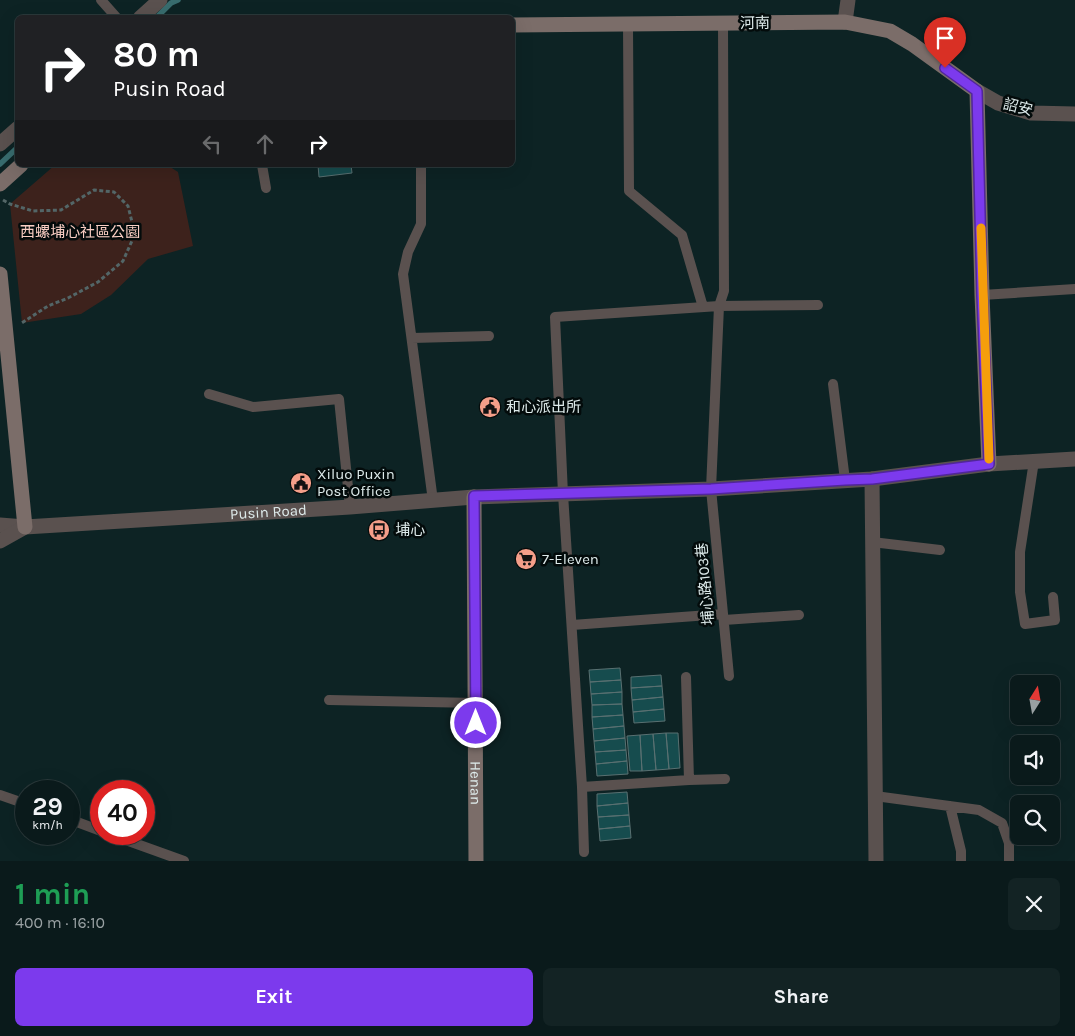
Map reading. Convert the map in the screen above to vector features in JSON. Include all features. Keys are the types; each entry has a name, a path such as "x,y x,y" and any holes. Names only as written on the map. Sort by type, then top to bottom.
{"street":[{"path":"143,15 160,0"},
{"path":"845,22 848,0"},
{"name":"河南","path":"515,25 845,22 890,31 912,44 977,91"},
{"path":"977,91 982,295 989,464"},
{"name":"詔安","path":"977,91 998,103 1031,113 1075,114"},
{"path":"0,144 15,131"},
{"path":"0,184 19,167"},
{"path":"0,274 25,528 0,541"},
{"name":"Pusin Road","path":"0,524 25,528 350,507 474,496 711,489 872,479 989,464 1075,458"},
{"path":"872,479 876,861"},
{"name":"Henan","path":"474,496 476,861"}],"lane":[{"path":"101,0 114,15"},
{"name":"埔心路103巷","path":"723,24 724,291 719,306 711,489 729,676"},
{"path":"628,25 629,191 682,235 703,307"},
{"path":"262,167 266,188"},
{"path":"421,167 421,224 408,252 403,274 433,501"},
{"path":"982,295 1075,289"},
{"path":"584,852 582,787 563,494 554,317 719,306 818,305"},
{"path":"412,338 489,336"},
{"path":"833,384 845,480"},
{"path":"209,394 253,407 339,399 350,507"},
{"path":"1034,461 1020,552 1020,592 1025,624 1055,620 1052,596"},
{"path":"872,542 940,550"},
{"path":"572,625 799,615"},
{"path":"686,678 689,780"},
{"path":"329,700 476,703"},
{"path":"582,787 725,779"},
{"path":"0,794 15,800"},
{"path":"875,796 979,810 1002,823 1009,843 1009,861"},
{"path":"950,806 962,851 961,861"},
{"path":"140,845 184,861"}],"path":[{"path":"0,198 32,212 60,210 94,190 114,192 128,206 135,234 123,261 98,282 48,306 7,333"}],"green space":[{"name":"西螺埔心社區公園","path":"53,167 170,167 178,172 193,246 148,259 111,295 81,314 22,323 10,204"}],"building":[{"path":"318,167 351,167 352,173 319,177"},
{"path":"620,668 621,680 590,682 589,670"},
{"path":"661,675 662,686 631,688 631,677"},
{"path":"621,680 622,692 591,694 590,682"},
{"path":"662,686 663,697 632,700 631,688"},
{"path":"622,692 622,704 592,705 591,694"},
{"path":"663,697 664,709 633,712 632,700"},
{"path":"622,704 623,715 592,717 592,705"},
{"path":"664,709 665,721 634,723 633,712"},
{"path":"623,715 624,726 593,729 592,717"},
{"path":"624,726 625,738 594,741 593,729"},
{"path":"666,733 669,769 656,770 653,734"},
{"path":"666,733 678,733 680,768 669,769"},
{"path":"653,734 656,770 642,771 640,735"},
{"path":"640,735 642,771 630,771 627,736"},
{"path":"625,738 626,750 595,752 594,741"},
{"path":"626,750 627,761 596,764 595,752"},
{"path":"627,761 628,774 597,776 596,764"},
{"path":"627,792 628,803 597,806 597,794"},
{"path":"628,803 629,815 598,817 597,806"},
{"path":"629,815 630,826 599,829 598,817"},
{"path":"630,826 631,838 600,841 599,829"}],"waterway":[{"path":"159,15 171,3 178,0"},
{"path":"0,164 15,150"}],"slow traffic":[{"path":"981,228 989,459"}],"place":[{"name":"和心派出所","path":"490,407"},
{"name":"Xiluo Puxin Post Office","path":"301,483"},
{"name":"埔心","path":"379,530"},
{"name":"7-Eleven","path":"526,559"}],"route":[{"path":"476,723 474,496 711,489 872,479 989,464 982,295 977,91 945,68"}]}
